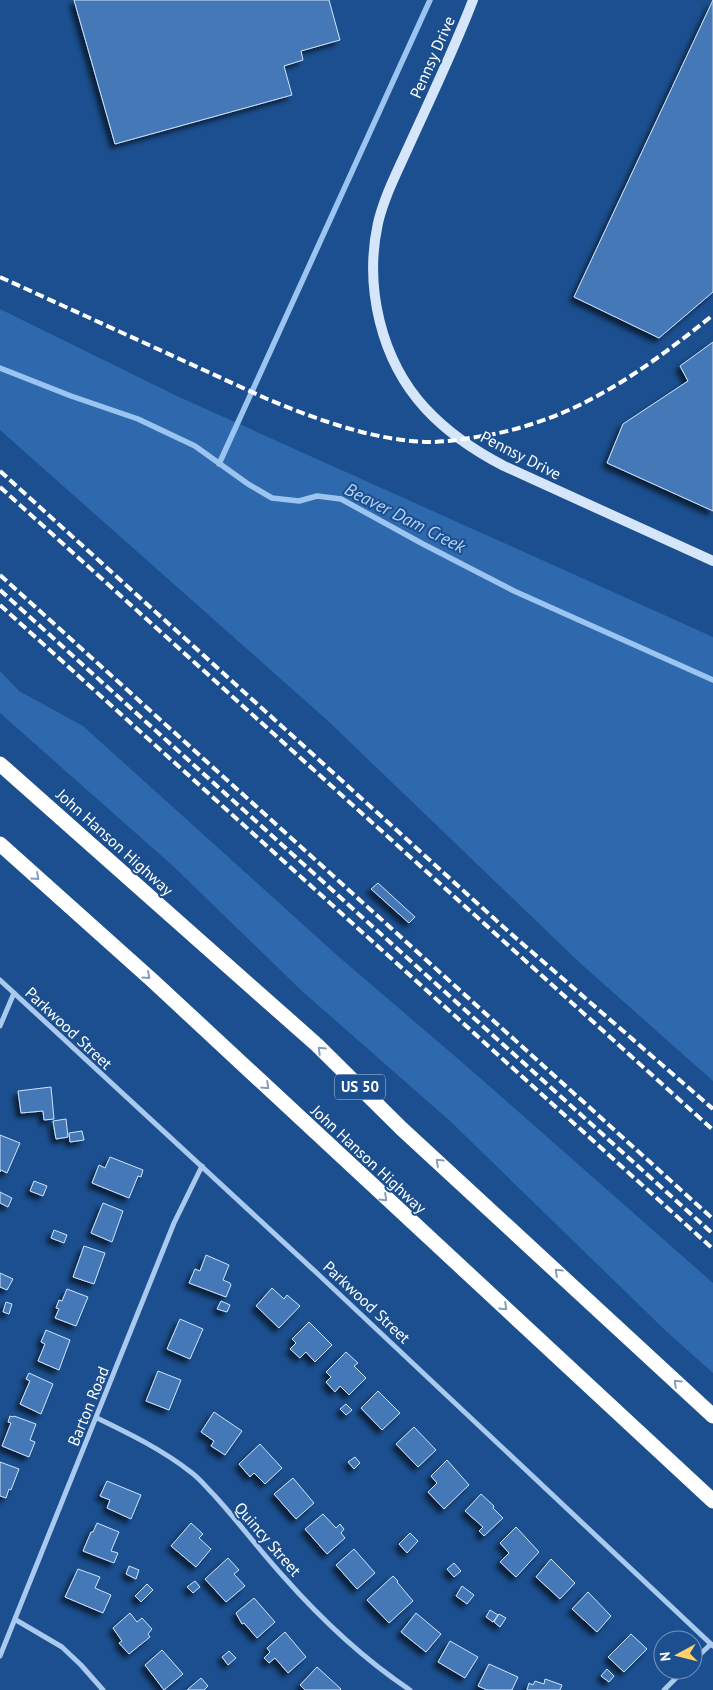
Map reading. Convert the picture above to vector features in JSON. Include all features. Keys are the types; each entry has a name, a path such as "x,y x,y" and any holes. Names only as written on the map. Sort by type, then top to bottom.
{"highway":[{"name":"John Hanson Highway","path":"0,764 317,1045 402,1129 713,1416"},
{"name":"John Hanson Highway","path":"0,844 153,981 713,1501"}],"main road":[{"name":"Pennsy Drive","path":"473,0 457,41 388,192 378,223 374,253 375,289 380,321 390,351 406,381 425,407 447,430 473,448 504,466 713,560"}],"street":[{"name":"Parkwood Street","path":"0,980 202,1166 712,1645"},
{"path":"0,1026 14,993"},
{"name":"Barton Road","path":"0,1656 174,1223 202,1166"},
{"name":"Quincy Street","path":"97,1418 148,1444 194,1474 284,1577 340,1636 384,1672 410,1690"},
{"path":"16,1620 62,1647 103,1690"},
{"path":"664,1690 674,1680"}],"shaded area":[{"path":"0,309 179,397 713,637 713,1081 580,963 327,720 0,430"},
{"path":"0,671 19,691 83,726 339,957 471,1070 713,1283 713,1373 667,1332 450,1121 303,992 173,866 0,713"}],"building":[{"path":"74,0 329,0 340,40 301,51 303,60 284,66 292,95 115,144"},
{"path":"713,0 713,292 659,338 574,297"},
{"path":"713,342 713,511 607,463 623,424 688,381 680,366"},
{"path":"378,883 415,917 409,923 371,889"},
{"path":"51,1087 54,1119 44,1120 43,1111 21,1113 18,1091"},
{"path":"66,1119 68,1137 56,1139 53,1121"},
{"path":"82,1131 84,1140 70,1142 69,1133"},
{"path":"0,1135 20,1143 7,1173 1,1170 0,1172"},
{"path":"110,1157 143,1170 141,1177 138,1176 129,1198 92,1183 99,1165 105,1168"},
{"path":"34,1181 47,1186 43,1196 30,1191"},
{"path":"0,1192 12,1198 8,1207 0,1203"},
{"path":"103,1203 123,1211 112,1242 91,1233"},
{"path":"54,1230 67,1235 64,1243 51,1238"},
{"path":"84,1246 105,1253 94,1284 73,1277"},
{"path":"206,1255 229,1265 223,1280 231,1285 226,1297 189,1283 195,1269 200,1271"},
{"path":"0,1273 13,1279 7,1290 0,1287"},
{"path":"272,1288 284,1299 287,1295 300,1306 279,1328 256,1306"},
{"path":"67,1289 88,1297 76,1326 55,1318 59,1309 56,1308 59,1300 62,1301"},
{"path":"221,1301 230,1305 227,1312 217,1309"},
{"path":"6,1302 12,1304 9,1314 3,1312"},
{"path":"180,1319 203,1329 190,1359 167,1349"},
{"path":"309,1322 332,1345 315,1362 306,1352 300,1358 290,1349 296,1343 292,1339"},
{"path":"46,1330 70,1340 59,1370 38,1361 45,1344 41,1342"},
{"path":"346,1352 358,1363 354,1366 366,1378 349,1395 340,1386 335,1392 326,1382 331,1377 326,1372"},
{"path":"158,1371 181,1380 169,1410 146,1401"},
{"path":"29,1373 53,1384 41,1414 20,1404 30,1381 26,1379"},
{"path":"378,1391 400,1413 382,1430 361,1408"},
{"path":"346,1404 352,1410 346,1415 340,1409"},
{"path":"214,1412 242,1431 225,1455 211,1446 214,1441 201,1432"},
{"path":"10,1416 36,1424 30,1440 35,1442 29,1457 2,1446 11,1423 8,1422"},
{"path":"414,1427 436,1450 418,1467 396,1444"},
{"path":"260,1444 282,1468 265,1484 254,1473 250,1477 239,1464"},
{"path":"355,1457 360,1463 354,1469 348,1462"},
{"path":"447,1460 469,1485 444,1509 428,1492 437,1483 431,1476"},
{"path":"0,1462 19,1469 6,1498 0,1496"},
{"path":"293,1478 314,1503 296,1519 274,1494"},
{"path":"107,1481 141,1495 131,1519 107,1508 110,1500 100,1496"},
{"path":"481,1494 503,1518 484,1536 479,1531 483,1527 465,1511"},
{"path":"323,1514 336,1528 340,1524 344,1529 341,1533 345,1538 327,1554 305,1529"},
{"path":"97,1523 119,1532 111,1551 118,1553 114,1563 83,1551"},
{"path":"191,1523 203,1534 199,1538 211,1549 196,1567 171,1546"},
{"path":"516,1527 539,1552 516,1577 500,1562 509,1553 500,1543"},
{"path":"410,1533 418,1541 407,1553 399,1544"},
{"path":"354,1549 375,1573 357,1589 336,1565"},
{"path":"228,1558 239,1570 234,1574 245,1586 226,1602 205,1579"},
{"path":"551,1559 575,1583 560,1599 536,1577"},
{"path":"454,1563 461,1571 454,1577 447,1569"},
{"path":"129,1566 139,1570 136,1579 126,1574"},
{"path":"78,1569 100,1577 95,1588 111,1595 103,1613 65,1597"},
{"path":"393,1576 413,1601 389,1623 367,1600"},
{"path":"195,1581 200,1587 193,1593 187,1587"},
{"path":"147,1584 153,1590 141,1602 135,1596"},
{"path":"462,1586 474,1595 467,1604 456,1596"},
{"path":"588,1592 611,1616 597,1632 572,1609"},
{"path":"254,1598 275,1622 257,1638 244,1623 242,1624 236,1613"},
{"path":"490,1610 498,1615 493,1622 486,1617"},
{"path":"130,1613 137,1622 142,1618 152,1629 148,1634 150,1637 129,1654 119,1643 122,1641 113,1628"},
{"path":"416,1613 441,1634 426,1652 401,1632"},
{"path":"499,1614 506,1618 500,1627 494,1622"},
{"path":"285,1632 306,1657 288,1673 275,1658 269,1663 264,1658 270,1652 267,1648"},
{"path":"631,1634 647,1649 624,1672 608,1657"},
{"path":"450,1641 478,1657 465,1678 438,1662"},
{"path":"162,1650 183,1674 164,1690 145,1665"},
{"path":"229,1651 236,1658 228,1665 222,1657"},
{"path":"489,1664 518,1677 512,1690 487,1690 478,1686"},
{"path":"317,1667 341,1689 305,1690 300,1685"},
{"path":"607,1669 614,1676 609,1682 601,1676"},
{"path":"201,1678 208,1686 204,1690 187,1690"},
{"path":"545,1679 562,1685 560,1690 527,1690 529,1683 533,1685 535,1681 544,1684"}],"waterway":[{"path":"219,464 430,0"},
{"name":"Beaver Dam Creek","path":"0,368 71,396 138,419 195,446 248,484 272,498 299,501 317,496 341,499 514,591 713,680"}],"railway":[{"path":"0,277 304,414 346,428 408,441 452,441 489,435 552,417 608,390 635,373 713,315"},
{"path":"0,471 509,932 713,1109"},
{"path":"0,487 713,1130"},
{"path":"0,575 713,1219"},
{"path":"0,590 713,1234"},
{"path":"0,605 713,1249"}]}
